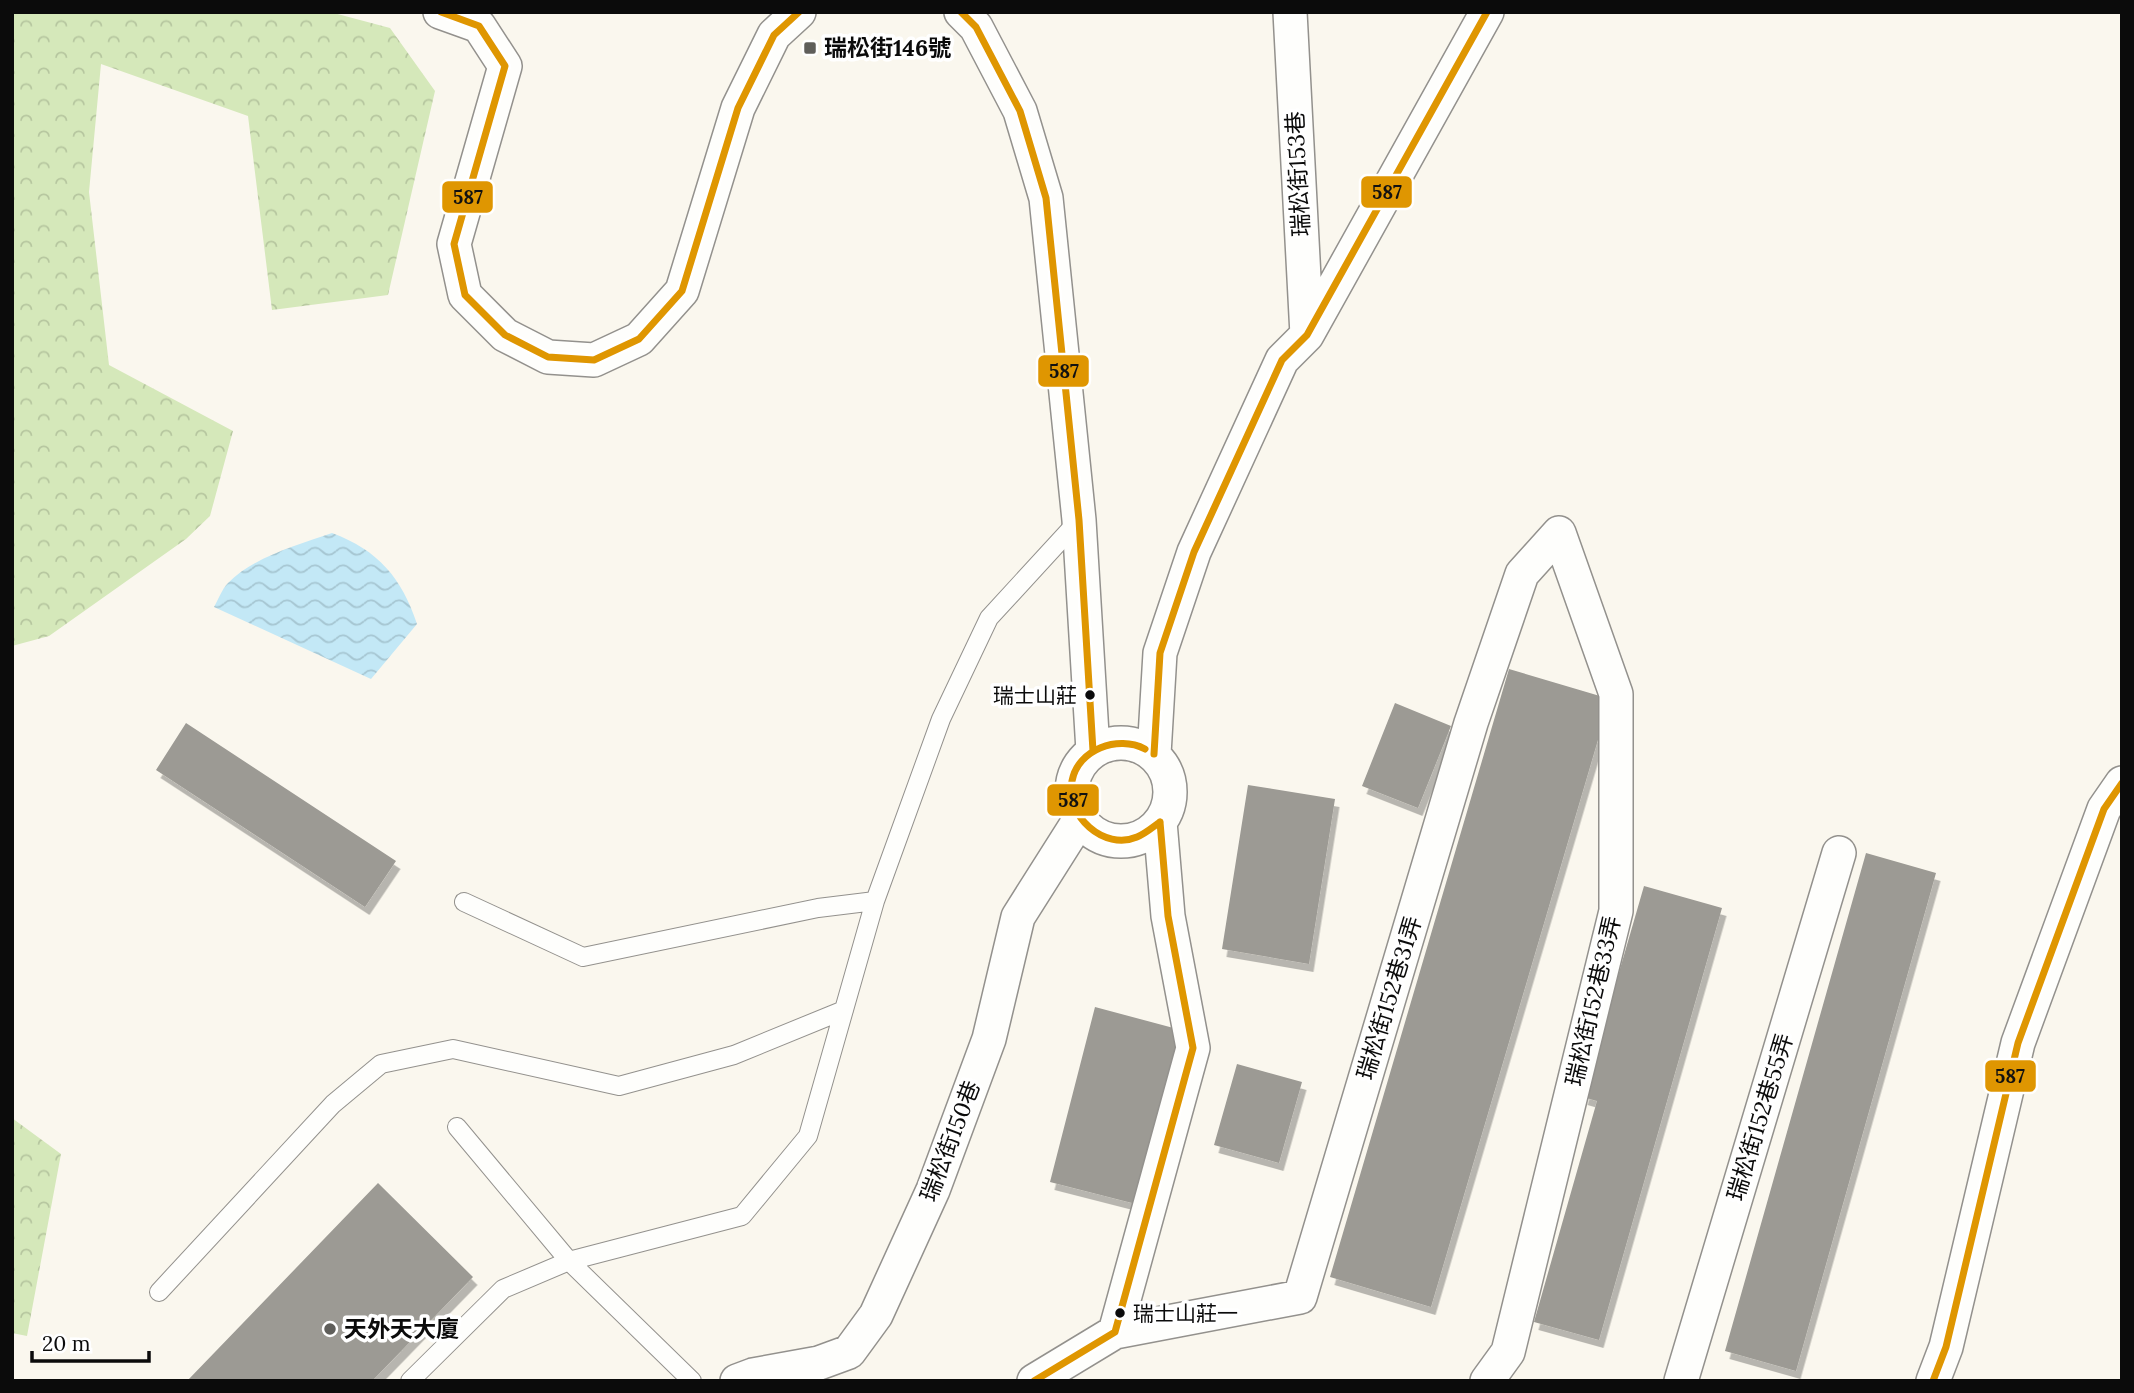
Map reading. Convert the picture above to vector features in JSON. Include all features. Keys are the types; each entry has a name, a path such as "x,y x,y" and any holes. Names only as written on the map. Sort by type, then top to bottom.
{"street":[{"path":"440,12 479,26 505,66 454,244 465,295 505,335 548,357 594,360 639,339 682,291 738,108 774,35 799,12"},
{"path":"961,12 976,27 1020,111 1046,198 1079,520 1093,751"},
{"name":"瑞松街153巷","path":"1290,12 1307,335"},
{"path":"1154,754 1160,653 1194,552 1282,360 1307,335 1487,12"},
{"name":"瑞松街152巷31弄","path":"1115,1332 1300,1297 1475,710 1522,574 1559,533"},
{"name":"瑞松街152巷33弄","path":"1487,1381 1508,1352 1616,911 1616,694 1559,533"},
{"path":"1124,742 1140,746 1154,754 1169,780 1167,809 1160,822 1149,833 1119,841 1104,839 1090,831 1073,806 1074,775 1093,751 1108,743 1124,742"},
{"path":"1933,1381 1946,1347 2018,1043 2104,809 2122,783"},
{"name":"瑞松街150巷","path":"737,1381 753,1374 819,1363 849,1352 876,1315 933,1190 989,1039 1018,917 1080,819"},
{"path":"1034,1381 1115,1332 1193,1048 1168,916 1160,822"},
{"name":"瑞松街152巷55弄","path":"1681,1381 1839,853"}],"lane":[{"path":"410,1381 503,1289 569,1261 742,1216 808,1136 875,901 941,719 989,618 1079,520"},
{"path":"464,902 583,957 818,908 875,901"},
{"path":"159,1292 333,1104 381,1064 453,1049 619,1086 734,1055 844,1010"},
{"path":"457,1127 569,1261 692,1381"}],"green space":[{"path":"12,12 330,12 390,28 435,91 388,295 272,310 248,116 101,64 89,192 109,365 233,431 210,516 186,539 49,636 12,646"},
{"path":"12,1118 61,1154 27,1336 12,1333"}],"water":[{"path":"332,533 363,548 386,568 404,593 417,624 371,679 214,607 228,583 250,566"}],"building":[{"path":"1509,669 1610,699 1431,1307 1330,1277"},
{"path":"1395,703 1451,726 1418,808 1362,786"},
{"path":"186,723 396,861 365,907 156,770"},
{"path":"1248,785 1335,799 1309,964 1222,949"},
{"path":"1866,853 1936,873 1796,1371 1725,1351"},
{"path":"1644,886 1722,908 1599,1340 1534,1322 1597,1101 1583,1097"},
{"path":"1095,1007 1181,1030 1136,1204 1050,1182"},
{"path":"1237,1064 1302,1082 1279,1163 1214,1145"},
{"name":"天外天大廈","path":"378,1183 473,1277 372,1381 187,1381"}],"transit line":[{"name":"587","path":"441,12 479,26 505,66 454,244 465,295 505,335 548,357 594,360 639,339 682,291 738,108 774,35 799,12"},
{"name":"587","path":"961,12 976,27 1020,111 1046,198 1079,520 1093,751"},
{"name":"587","path":"1154,754 1160,653 1194,552 1282,360 1307,335 1487,12"},
{"name":"587","path":"1145,749 1123,744 1101,748 1091,753 1076,770 1071,794 1081,818 1100,835 1112,839 1137,837 1160,822"},
{"name":"587","path":"1933,1381 1946,1347 2018,1043 2104,809 2122,783"},
{"name":"587","path":"1034,1381 1115,1332 1193,1048 1168,916 1160,822"}],"place":[{"name":"瑞松街146號","path":"810,48"},
{"name":"瑞士山莊","path":"1090,695"},
{"name":"瑞士山莊一","path":"1120,1313"},
{"name":"天外天大廈","path":"330,1329"}]}
